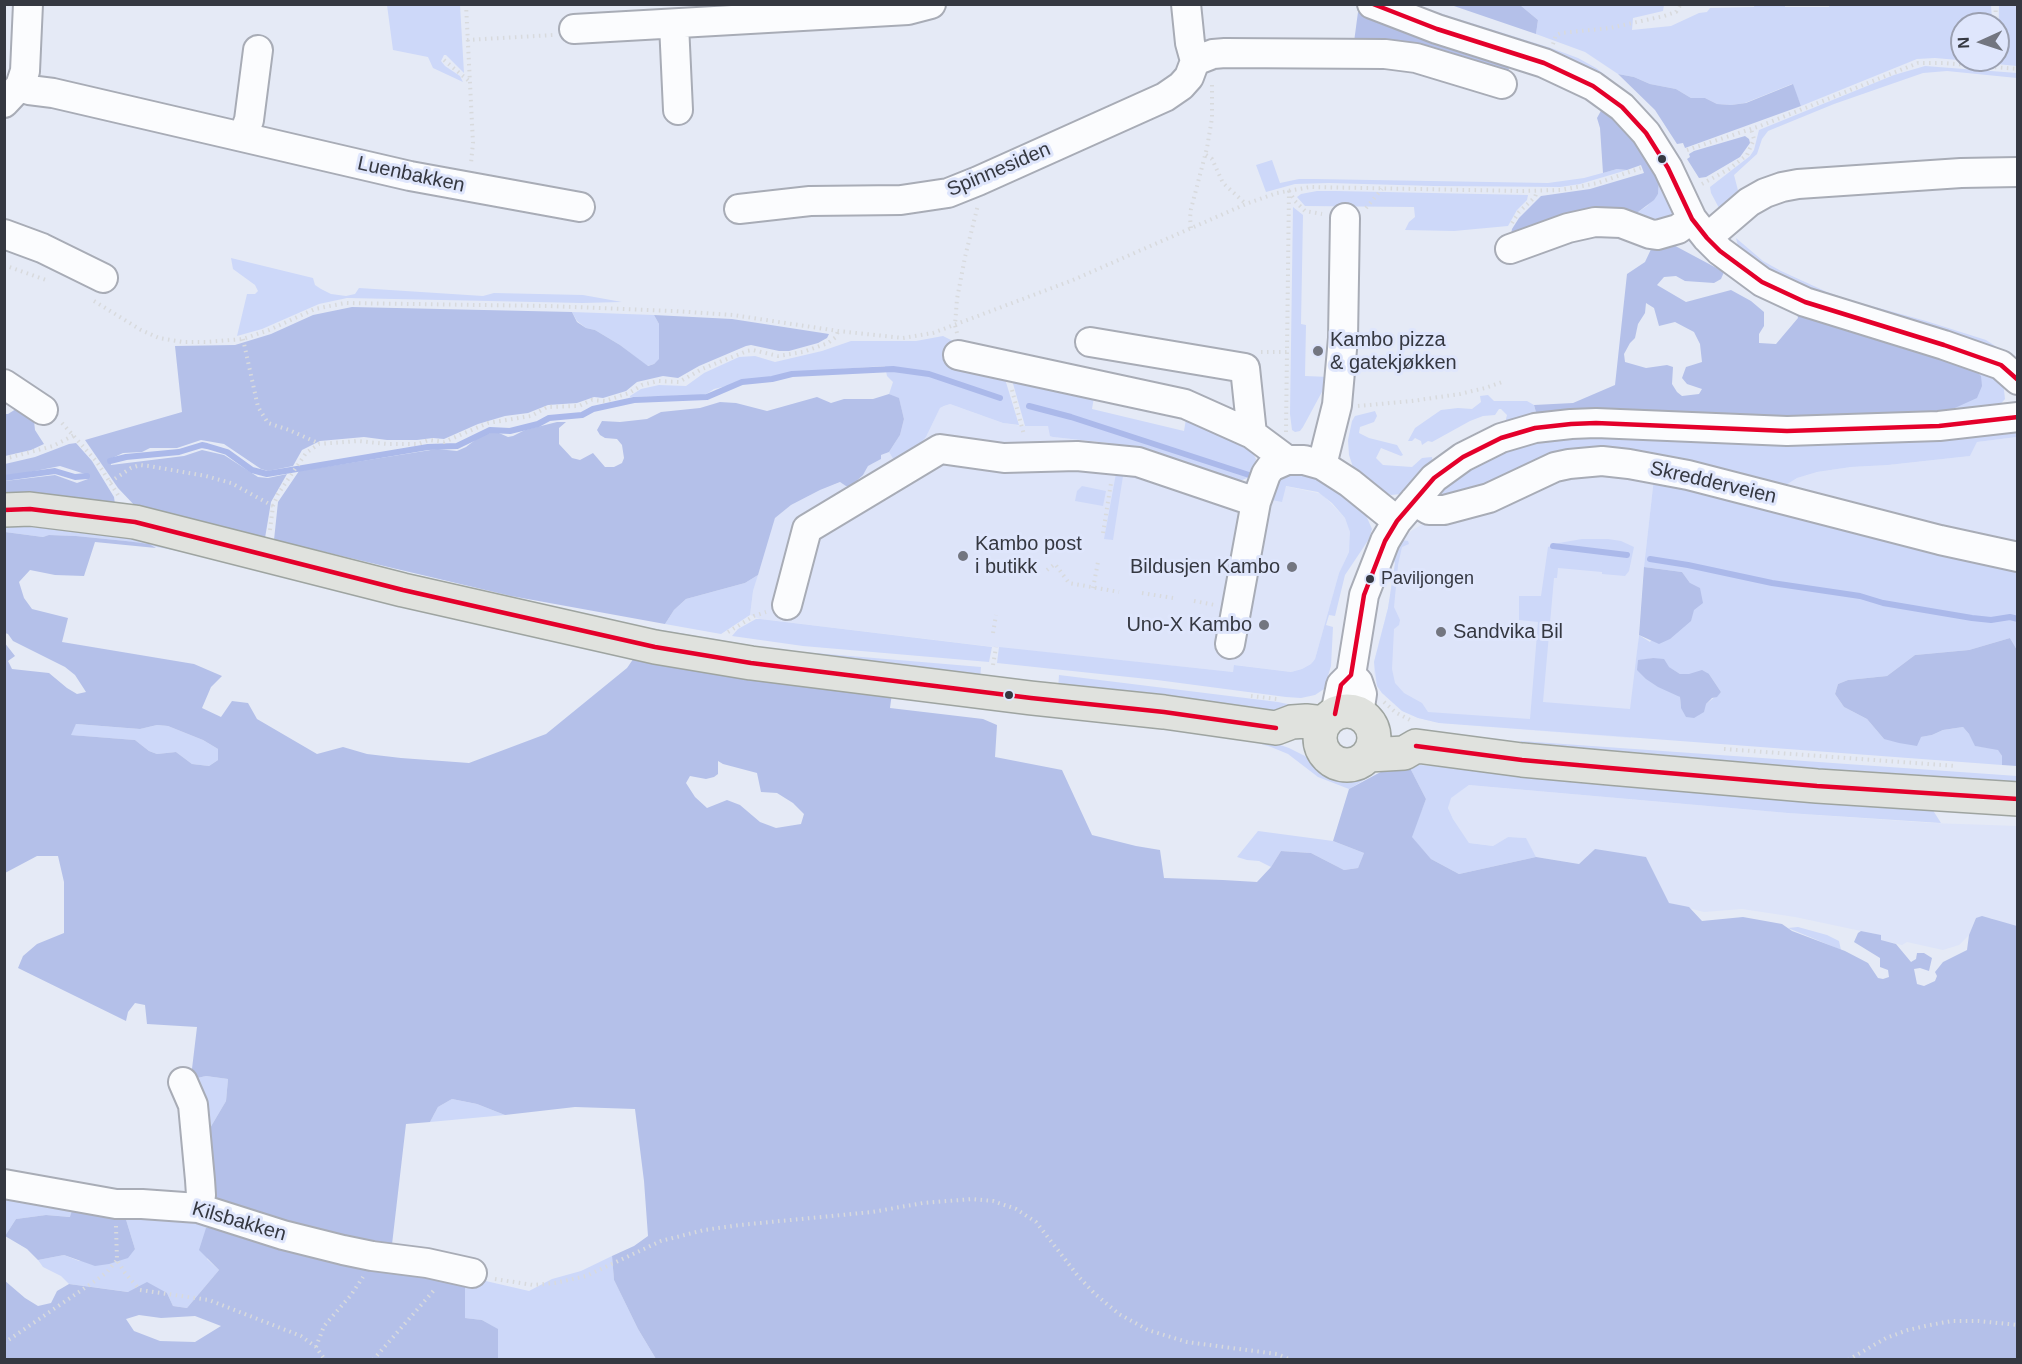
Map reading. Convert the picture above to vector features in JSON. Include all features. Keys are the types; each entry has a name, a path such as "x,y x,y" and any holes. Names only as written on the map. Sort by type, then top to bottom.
{"main road":[{"path":"4,510 42,511 135,522 403,590 655,647 751,663 1164,712 1281,714 1292,722 1351,725 1404,753 1415,734 1522,760 1817,786 2018,799"}],"street":[{"name":"Luenbakken","path":"12,94 25,71 28,4"},
{"path":"574,29 908,10 931,4"},
{"path":"1186,4 1190,43 1201,59 1225,53 1385,54 1416,58 1502,84"},
{"path":"1372,4 1437,29 1544,63 1593,86 1622,107 1646,133 1707,226 1720,251 1762,282 1806,302 2001,365 2018,380"},
{"path":"674,24 678,110"},
{"path":"243,136 249,120 258,50"},
{"name":"Spinnesiden","path":"739,209 810,201 901,200 948,193 1165,97 1181,86 1201,59"},
{"name":"Luenbakken","path":"12,94 29,90 53,93 466,187 580,207"},
{"path":"1510,249 1568,228 1594,222 1621,223 1657,235 1678,229 1707,226 1765,193 1798,184 1961,172 2018,172"},
{"path":"1322,465 1336,405 1342,338 1345,218"},
{"path":"4,234 42,248 97,289"},
{"path":"1090,342 1245,368 1252,434"},
{"path":"958,355 1185,404 1252,434 1287,460"},
{"path":"4,384 43,410"},
{"path":"1351,725 1341,685 1351,675 1364,595 1385,541 1405,511 1434,478 1463,457 1508,435 1548,426 1596,423 1787,431 1939,426 2018,417"},
{"path":"787,605 807,529 940,449 1004,458 1077,456 1138,462 1256,502"},
{"path":"1230,644 1256,502 1266,474 1271,467 1287,460 1304,459 1322,465 1350,483 1405,511"},
{"name":"Skredderveien","path":"1405,511 1443,510 1489,498 1555,466 1602,461 1677,473 1940,540 2018,557"},
{"path":"183,1082 194,1105 201,1195 198,1208"},
{"name":"Kilsbakken","path":"4,1184 116,1204 198,1208 284,1235 372,1256 427,1263 462,1272"}],"path":[{"path":"466,4 473,143 466,187"},
{"path":"1553,44 1556,35 1560,33 1611,28 1664,16 1676,12 1681,4"},
{"path":"467,40 566,34 574,29"},
{"path":"1543,41 1561,47"},
{"path":"1191,228 1191,209 1206,155 1213,104 1212,81 1201,59"},
{"path":"444,60 470,81"},
{"path":"1687,150 1751,129 1918,63 1950,63"},
{"path":"1707,226 1711,210 1698,186 1729,169 1747,155 1754,139 1751,129"},
{"path":"1206,155 1212,159 1223,183 1246,204"},
{"path":"97,289 141,330 159,338 183,342 243,339 315,309 345,303 548,306 674,311 733,315 903,338 933,333 1073,280 1246,204 1288,190 1321,187 1561,190 1598,183 1642,168"},
{"path":"955,325 961,276 981,190 978,181"},
{"path":"1288,190 1305,211 1345,218"},
{"path":"1287,460 1288,190"},
{"path":"4,265 57,284"},
{"path":"243,339 258,408 268,423 319,444 365,441 418,444 429,440 444,442 488,423 531,416 547,407 579,406 592,400 605,401 629,393 642,385 658,381 679,382 702,369 747,351 753,350 778,356 816,348 836,337 838,331"},
{"path":"1007,366 1028,457"},
{"path":"1336,405 1362,406 1439,398 1505,381"},
{"path":"43,410 58,419 74,435 97,462 123,501"},
{"path":"4,459 47,448 74,435"},
{"path":"270,533 273,506 278,494 306,453 319,444"},
{"path":"1103,533 1115,460"},
{"path":"110,482 131,468 140,465 149,466 231,483 273,506"},
{"path":"1093,588 1098,562"},
{"path":"1047,570 1055,564 1069,584 1119,592"},
{"path":"1142,593 1173,598"},
{"path":"732,639 722,637 754,616 787,605"},
{"path":"993,633 996,615"},
{"path":"993,665 996,647"},
{"path":"986,664 1004,666"},
{"path":"1247,695 1281,714"},
{"path":"1351,725 1395,712 1415,734"},
{"path":"1722,749 1958,766"},
{"path":"373,1359 462,1272 518,1284 555,1283 586,1276 661,1241 704,1230 972,1199 993,1201 1016,1209 1036,1222 1077,1276 1095,1294 1119,1314 1148,1330 1187,1342 1261,1351 1291,1359"},
{"path":"116,1204 117,1260 140,1290 209,1300 301,1336 325,1359"},
{"path":"315,1347 324,1326 351,1295 372,1256"},
{"path":"4,1343 95,1281 117,1260"},
{"path":"1848,1359 1886,1338 1930,1325 1978,1320 2018,1325"}],"shaded area":[{"path":"1755,4 1785,5 1785,7 1829,7 1830,4 1991,5 1991,12 1950,12 1950,59 1917,59 1801,106 1792,84 1745,103 1731,105 1717,104 1705,98 1691,98 1676,89 1618,74 1585,52 1536,34 1538,20 1520,5 1664,5 1663,11 1633,18 1632,30 1671,26 1699,13 1707,12 1710,8 1754,7"},
{"path":"387,5 460,5 464,73 446,55 441,61 460,76 463,82 433,68 428,57 393,50"},
{"path":"1395,5 1414,5 1578,58 1609,78 1639,105"},
{"path":"1451,5 1520,5 1538,20 1536,34"},
{"path":"1999,5 2017,5 2017,66 2010,65 2010,12 1999,12"},
{"path":"1358,12 1508,62 1509,71 1507,75 1354,42"},
{"path":"1925,66 1950,68 1950,71 1923,73 1834,104 1768,131 1762,139 1757,154 1734,175 1740,198 1719,208 1710,187 1750,156 1754,150 1759,130 1894,75"},
{"path":"1957,72 2017,73 2017,78"},
{"path":"1618,74 1676,89 1691,98 1705,98 1717,104 1731,105 1746,103 1793,84 1801,106 1685,148 1683,143 1677,144 1655,110"},
{"path":"1603,107 1626,129 1652,167 1659,182 1658,194 1654,200 1638,212 1627,215 1511,234 1519,218 1541,196 1590,189 1644,173 1641,165 1627,170 1617,169 1603,173 1600,128 1597,118"},
{"path":"1745,136 1750,143 1740,157 1706,177 1699,178 1687,159 1694,151"},
{"path":"1272,160 1280,183 1314,179 1548,183 1584,178 1617,169 1627,170 1580,184 1560,187 1329,183 1295,184 1266,192 1256,165"},
{"path":"1659,182 1674,207 1671,221 1665,226 1627,215 1647,206 1658,194"},
{"path":"1317,191 1528,195 1527,200 1517,210 1508,226 1454,231 1405,230 1415,217 1414,207 1305,206 1297,197"},
{"path":"1293,207 1303,215 1301,324 1306,325 1305,376 1330,377 1303,427 1300,431 1295,432 1292,430 1290,414"},
{"path":"1736,238 1763,261 1827,292 1986,340 2000,349 1996,352 1788,284 1739,251"},
{"path":"1666,241 1724,272 1721,279 1714,283 1685,281 1676,276 1664,277 1657,285 1686,302 1731,290 1751,301 1764,312 1764,326 1759,334 1759,343 1776,344 1798,318 1796,308 1966,361 1981,376 1982,386 1977,398 1946,412 1918,417 1537,416 1534,405 1573,403 1615,385 1627,274 1645,262 1653,245","holes":["1646,303 1654,308 1659,326 1675,322 1694,332 1700,344 1702,362 1686,367 1682,378 1687,384 1702,389 1699,394 1682,396 1677,392 1672,384 1673,367 1667,365 1646,368 1625,362 1624,354 1635,338 1638,324 1645,313"]},
{"path":"231,258 313,278 315,285 321,289 331,294 346,296 355,294 359,288 483,296 494,293 583,295 622,302 347,298 319,304 262,329 237,336 247,294 255,294 258,291 255,285 233,269"},
{"path":"352,307 572,312 577,322 620,345 648,366 659,359 659,324 654,315 732,319 829,334 827,338 818,343 789,351 746,346 699,366 678,378 663,376 637,382 626,391 603,398 594,397 577,403 548,405 528,413 505,416 478,424 444,439 387,440 364,437 320,441 302,450 293,466 268,471 261,469 224,444 201,440 177,448 150,448 142,452 123,453 110,459 111,465 184,456 202,450 224,455 258,477 268,478 287,474 271,502 265,538 137,508 118,488 85,440 182,412 175,346 235,345 271,334 313,315"},
{"path":"572,312 654,315 659,324 659,360 647,366 620,345 595,330 586,328 577,321"},
{"path":"943,336 955,342 948,367 1005,379 1019,425 1003,423 950,404 940,408 926,437 915,449 895,462 889,452 900,435 904,419 899,399 889,394 893,382 887,376 885,366 791,372 775,377 737,381 735,384 714,389 705,395 630,397 641,389 659,385 686,386 704,373 739,357 755,356 775,362 822,351 851,341 916,341"},
{"path":"1966,361 2003,382 2005,399 1997,408 1946,412"},
{"path":"1012,380 1094,397 1092,409 1184,431 1186,419 1199,421 1251,449 1256,459 1255,464 1247,478 1235,483 1109,443 1050,436 1048,426 1025,426"},
{"path":"889,394 899,398 904,419 900,435 889,452 881,455 881,459 868,466 863,475 851,486 840,482 820,490 791,505 775,518 758,575 745,583 686,599 674,610 665,624 511,596 274,540 278,502 299,471 437,449 457,451 490,433 499,433 508,437 557,422 566,422 559,428 559,444 572,458 580,460 593,453 605,467 614,467 622,463 624,458 622,445 617,439 600,435 597,430 602,421 647,419 661,412 700,408 720,402 736,403 767,411 817,397 831,403 844,399 873,399"},
{"path":"1488,395 1494,401 1527,401 1534,405 1537,416 1505,423 1507,415 1499,409 1495,415 1483,416 1470,421 1432,442 1428,441 1422,445 1421,441 1415,438 1408,441 1415,428 1441,410 1472,409 1481,402 1480,396"},
{"path":"950,404 1003,423 1048,426 1053,437 1109,443 1128,448 1282,501 1285,486 1322,494 1345,518 1351,537 1349,552 1339,573 1315,659 1302,669 1291,672 1235,665 1233,672 1011,649 760,619 750,615 753,591 775,518 791,505 820,490 841,482 851,486 863,475 868,466 881,459 881,455 889,452 895,462 926,437 940,408"},
{"path":"16,409 34,421 35,430 44,444 31,450 5,456 4,414"},
{"path":"1375,411 1377,416 1374,422 1360,427 1359,433 1397,445 1403,455 1381,448 1376,458 1383,465 1412,467 1422,458 1432,457 1433,463 1401,494 1391,495 1376,487 1353,467 1349,455 1348,440 1352,421 1355,416"},
{"path":"2017,431 2017,437 1977,442 1970,456 1817,472 1797,478 1783,487 1648,459 1506,481 1442,497 1441,495 1444,486 1491,455 1553,436"},
{"path":"2017,437 2017,547 1783,487 1797,478 1817,472 1970,456 1977,442"},
{"path":"76,443 92,461 114,497 115,504 5,496 5,481 55,475 77,483 88,479 85,474 60,466 5,477 5,464"},
{"path":"1117,468 1141,473 1140,479 1123,476 1113,540 1104,539"},
{"path":"1297,471 1319,474 1365,513 1372,529 1369,539 1345,575 1335,616 1329,615 1326,625 1333,627 1331,666 1324,689 1315,695 1301,698 1286,697 1157,680 997,663 999,647 1233,672 1234,665 1291,672 1311,664 1315,659 1339,573 1349,552 1350,532 1345,518 1318,492 1286,486 1282,502 1272,500 1275,484 1282,477"},
{"path":"1579,472 1654,478 1643,577 1631,738 1439,723 1402,711 1377,686 1374,662 1388,608 1395,563 1392,558 1402,540 1426,522"},
{"path":"1654,478 2017,569 2017,650 2010,638 1969,650 1915,655 1887,676 1848,680 1838,684 1835,694 1844,707 1867,719 1884,739 1921,737 1963,727 1976,746 1998,749 2002,756 2002,765 1439,723 1402,711 1377,686 1374,662 1388,608 1395,563 1392,558 1402,540 1408,541 1409,544 1402,547 1398,565 1394,607 1400,620 1399,625 1394,629 1392,669 1395,683 1404,693 1422,703 1428,712 1530,719 1538,622 1519,620 1519,596 1541,596 1548,547 1582,539 1608,539 1621,541 1634,547 1629,571 1625,576 1558,568 1557,578 1554,578 1543,702 1630,709 1639,635 1650,642 1690,583 1682,572 1644,567","holes":["1653,658 1680,674 1709,674 1721,692 1706,704 1681,708 1680,697 1638,661"]},
{"path":"1082,486 1106,491 1103,506 1075,501 1077,491"},
{"path":"5,526 121,535 202,553 198,555 126,541 76,536 43,537 5,532"},
{"path":"5,532 43,537 49,535 76,536 149,544 156,548 95,542 84,576 55,575 30,570 19,582 24,598 32,609 68,618 62,642 194,664 222,676 211,687 202,708 221,717 232,701 248,703 257,719 317,754 343,747 367,754 469,763 546,734 627,668 636,655 892,693 890,708 983,719 997,725 995,757 1062,770 1092,835 1160,850 1164,878 1257,882 1271,867 1281,851 1311,853 1344,870 1358,868 1364,853 1333,841 1349,789 1390,767 1408,764 1426,799 1412,837 1431,859 1459,874 1536,857 1579,864 1595,849 1646,857 1669,903 1689,907 1702,921 1743,917 1782,924 1792,931 1845,951 1868,963 1878,978 1883,979 1889,977 1888,970 1880,967 1880,958 1854,942 1861,931 1881,935 1881,940 1896,944 1911,962 1916,959 1917,953 1924,953 1932,958 1929,971 1914,969 1917,984 1924,986 1935,981 1937,976 1935,972 1943,962 1967,950 1969,935 1976,918 1982,916 2017,926 2017,1359 656,1359 638,1329 614,1280 612,1256 634,1246 648,1236 635,1109 575,1107 505,1115 477,1104 452,1099 438,1107 430,1122 406,1124 391,1253 214,1210 203,1140 226,1101 228,1079 206,1076 193,1079 191,1077 197,1027 147,1024 145,1005 135,1003 128,1012 126,1021 18,968 23,956 37,944 64,933 64,882 58,856 37,856 5,873 4,642 15,656 8,661 12,669 49,673 77,694 86,692 75,675 65,667 13,641 5,633","holes":["76,724 140,729 157,725 168,726 203,740 218,749 218,760 209,766 192,764 176,752 157,754 135,740 71,735","718,761 757,773 761,792 777,793 793,803 804,814 801,824 776,828 760,822 740,805 727,800 707,808 695,797 686,783 690,776 706,779 714,777 718,774"]},
{"path":"1644,567 1682,572 1690,583 1700,588 1703,603 1694,610 1691,621 1670,639 1659,644 1639,635"},
{"path":"758,575 750,615 721,634 665,624 674,610 686,599 745,583"},
{"path":"591,618 779,650 981,667 980,680 776,654"},
{"path":"756,619 992,647 989,662 803,646 732,636 738,629"},
{"path":"2010,638 2017,650 2017,766 2002,765 2002,756 1998,750 1975,746 1963,727 1921,737 1917,746 1884,739 1867,719 1844,707 1835,694 1838,684 1848,680 1887,676 1915,655 1969,650"},
{"path":"1664,659 1669,667 1680,674 1702,670 1709,674 1721,692 1706,704 1704,712 1694,718 1686,717 1681,708 1680,697 1658,687 1637,670 1638,660"},
{"path":"1059,675 1278,702 1306,708 1291,711 1255,711 1078,686 1058,690"},
{"path":"76,724 140,729 157,725 168,726 203,740 218,749 218,760 209,766 192,764 176,752 157,754 135,740 70,735"},
{"path":"1220,731 1263,739 1289,748 1305,756 1322,771 1335,777 1347,780 1358,779 1376,773 1349,789 1318,777 1288,754"},
{"path":"1521,741 2017,776 2017,787 1521,745"},
{"path":"1408,764 1933,806 1941,823 1788,813 1469,785 1451,798 1448,808 1469,843 1493,846 1508,837 1526,838 1536,857 1459,874 1431,859 1411,837 1426,799"},
{"path":"1469,785 1788,813 1932,823 2017,826 2017,926 1991,918 1976,918 1969,935 1959,945 1943,950 1907,942 1902,945 1880,940 1880,935 1795,917 1742,909 1704,912 1669,903 1659,883 1595,849 1579,864 1536,857 1525,838 1508,837 1493,846 1469,843 1448,808 1450,798"},
{"path":"1258,831 1333,841 1364,853 1358,868 1344,870 1311,853 1281,851 1271,867 1259,861 1237,857"},
{"path":"1798,927 1827,935 1839,941 1841,950 1788,928"},
{"path":"206,1076 228,1079 226,1101 203,1140 193,1079"},
{"path":"452,1099 477,1104 505,1115 430,1122 438,1107"},
{"path":"5,1192 74,1204 71,1217 46,1215 16,1219 5,1236"},
{"path":"74,1204 124,1213 135,1249 128,1258 95,1266 64,1255 38,1260 27,1249 5,1236 16,1219 46,1215 70,1217"},
{"path":"124,1213 223,1225 207,1259 219,1270 187,1308 173,1306 167,1293 129,1292 69,1284 61,1276 43,1267 38,1260 64,1255 79,1261 135,1249"},
{"path":"223,1225 465,1285 465,1318 482,1320 498,1329 498,1359 5,1359 4,1280 38,1306 51,1303 57,1291 69,1284 128,1292 147,1282 167,1293 173,1306 187,1308 219,1270 199,1250 206,1228","holes":["139,1315 161,1318 195,1316 221,1326 195,1342 160,1341 134,1331 126,1319"]},
{"path":"612,1256 614,1280 638,1329 656,1359 498,1359 497,1329 482,1320 465,1318 465,1285 421,1266 529,1291 552,1279 581,1271"}],"waterway":[{"path":"110,461 126,457 179,452 202,445 227,452 252,470 267,474 428,447 457,446 490,430 510,431 538,424 549,418 582,415 593,409 634,400 707,397 742,382 792,374 893,369 929,374 1000,398"},
{"path":"1029,406 1071,417 1249,475"},
{"path":"4,478 55,471 75,477 87,476"},
{"path":"1553,546 1627,555"},
{"path":"1650,559 1972,618 1991,620 2010,617 2018,619"}],"transit line":[{"path":"1373,4 1437,29 1544,63 1593,86 1622,107 1646,133 1668,168 1692,219 1707,238 1720,251 1762,282 1805,302 2001,365 2018,380"},
{"path":"1335,714 1341,685 1351,675 1364,595 1385,541 1397,521 1434,478 1463,457 1501,438 1535,428 1571,424 1596,423 1787,431 1939,426 2018,417"},
{"path":"4,510 30,509 135,522 403,590 655,647 751,663 1164,712 1276,728"},
{"path":"1416,746 1522,760 1610,768 1817,786 2018,799"}],"place":[{"name":"Kambo pizza & gatekjøkken","path":"1318,351"},
{"name":"Kambo post i butikk","path":"963,556"},
{"name":"Bildusjen Kambo","path":"1292,567"},
{"name":"Paviljongen","path":"1370,579"},
{"name":"Uno-X Kambo","path":"1264,625"},
{"name":"Sandvika Bil","path":"1441,632"}]}
